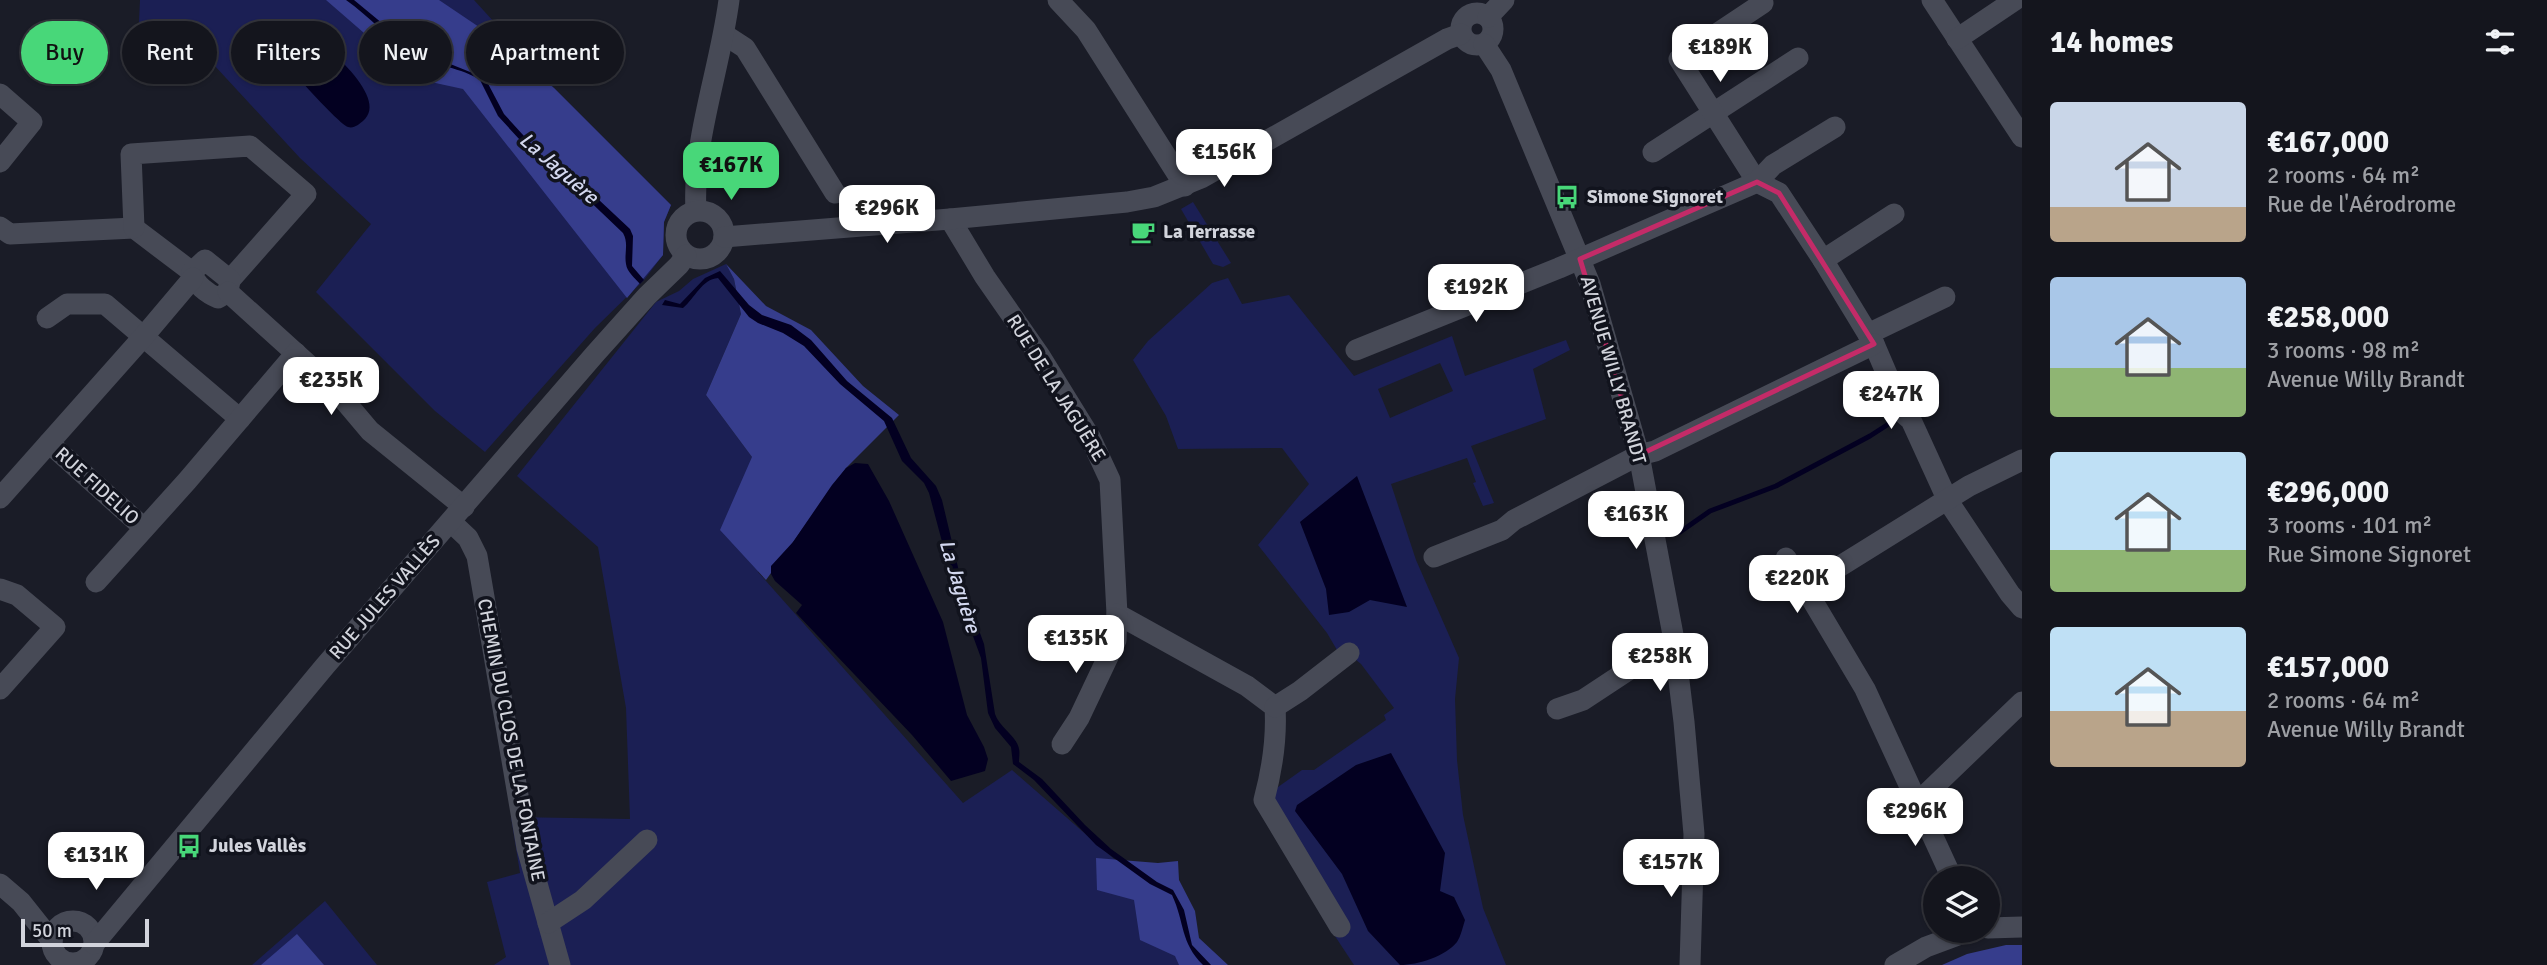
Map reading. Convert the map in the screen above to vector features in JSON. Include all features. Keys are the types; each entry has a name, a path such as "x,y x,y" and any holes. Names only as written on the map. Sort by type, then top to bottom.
{"street":[{"path":"696,211 697,176 725,35 729,0"},
{"path":"1058,0 1086,30 1185,186"},
{"path":"1488,17 1504,0"},
{"path":"1932,0 2022,137"},
{"path":"1957,39 2015,0"},
{"path":"1763,3 1679,59 1757,182 1779,193 1823,260 1871,339 1904,414 1911,420 1948,500 2022,608"},
{"path":"1477,13 1488,17 1493,31 1484,44 1471,44 1461,34 1462,22 1466,17 1477,13"},
{"path":"724,237 1135,201 1185,186 1447,39 1461,34"},
{"path":"725,35 745,48 835,193"},
{"name":"AVENUE WILLY BRANDT","path":"1484,44 1501,70 1590,284 1639,455 1681,686 1694,834 1690,965"},
{"path":"1653,152 1798,58"},
{"path":"0,94 32,122 0,162"},
{"path":"1356,349 1580,258 1757,182 1773,165 1835,127"},
{"path":"0,227 10,234 134,228 193,275 210,295 218,298 306,194 250,146 131,155 134,228"},
{"path":"696,211 710,213 724,230 724,237 719,250 700,259 686,255 677,242 678,226 682,219 696,211"},
{"path":"1823,260 1894,214"},
{"name":"RUE DE LA JAGUÈRE","path":"950,219 1090,437 1110,480 1116,640 1079,718 1062,744"},
{"name":"RUE JULES VALLÈS","path":"94,944 275,724 647,296 686,255"},
{"path":"0,498 144,337 193,275"},
{"name":"CHEMIN DU CLOS DE LA FONTAINE","path":"229,286 332,386 370,431 458,515 477,556 527,848 560,965"},
{"path":"1434,557 1502,530 1514,520 1639,455 1655,451 1871,339 1945,297"},
{"path":"47,318 67,304 105,304 240,419"},
{"name":"RUE FIDELIO","path":"96,582 187,481 296,353"},
{"name":"RUE FIDELIO","path":"49,443 144,528"},
{"path":"1805,588 1969,486 2022,460"},
{"path":"1786,558 1865,689 1947,866"},
{"path":"0,589 17,595 55,627 0,689"},
{"path":"1117,614 1247,686 1275,707"},
{"path":"1558,709 1583,700 1674,640"},
{"path":"1275,707 1349,653"},
{"path":"1919,801 2022,702"},
{"path":"1275,707 1272,765 1264,800 1340,928"},
{"path":"548,923 583,900 647,840"},
{"path":"0,884 21,902 59,957"},
{"path":"21,902 87,925 93,934 94,944 86,958 59,957"},
{"path":"59,957 56,929 129,902"},
{"path":"2000,928 2022,927"},
{"path":"1895,965 1938,943"}],"highlighted area":[{"path":"1757,182 1779,193 1874,344 1639,455 1580,259"}],"shaded area":[{"path":"140,0 474,0 493,21 466,21 466,84 550,84 671,205 664,222 663,255 644,280 595,328 485,452 435,411 316,292 371,224 300,158 232,84 345,84 345,21 231,21 231,83 217,68 217,21 139,21"},
{"path":"326,0 439,0 470,21 466,21 466,84 549,84 671,205 664,222 663,255 627,298 463,89 440,84 452,84 452,21 359,21 359,29"},
{"path":"1193,202 1231,263 1223,267 1213,264 1181,209"},
{"path":"726,264 734,279 741,314 706,395 752,457 758,572 963,803 1012,770 1152,892 1189,965 494,965 506,957 487,882 520,873 511,817 630,819 626,708 598,547 517,476 656,302 679,291 693,279"},
{"path":"726,264 766,306 811,330 863,386 899,415 846,468 766,580 720,530 752,457 706,395 741,314 734,279"},
{"path":"1228,278 1242,304 1289,295 1354,376 1452,336 1465,376 1566,340 1570,350 1533,369 1546,419 1471,446 1494,503 1483,506 1473,483 1476,482 1467,458 1391,484 1416,560 1459,658 1455,699 1457,760 1463,815 1483,908 1506,965 1354,965 1333,933 1271,792 1302,770 1314,770 1386,720 1384,715 1394,708 1361,664 1344,650 1337,650 1327,633 1258,545 1309,484 1282,448 1178,449 1166,416 1133,360 1148,341 1212,283","holes":["1440,363 1453,391 1390,418 1378,389"]},
{"path":"1096,858 1158,863 1178,861 1179,880 1195,911 1199,938 1228,965 1179,965 1175,956 1140,940 1134,900 1097,890"},
{"path":"325,901 377,965 252,965"},
{"path":"297,934 324,965 261,965"},
{"path":"2006,945 2022,945 2022,965 1942,965 1967,954"}],"water":[{"path":"346,0 354,0 379,21 372,21"},
{"path":"345,65 361,84 368,98 370,110 358,125 348,127 304,84 345,84"},
{"path":"452,65 466,70 465,73 452,69"},
{"name":"La Jaguère","path":"482,84 488,84 504,114 544,158 566,169 630,229 633,236 632,266 644,280 640,284 627,267 623,233 557,170 543,165 498,116"},
{"name":"La Jaguère","path":"720,271 749,305 762,315 791,325 811,340 847,381 892,418 911,458 936,486 942,500 962,584 984,644 995,714 1018,744 1019,762 1042,779 1111,849 1157,882 1173,890 1184,910 1192,945 1211,965 1203,965 1190,948 1172,895 1150,884 1096,845 1034,780 1013,764 1011,747 995,728 988,713 981,658 952,579 929,493 924,483 902,461 884,421 840,384 804,346 749,317 718,278 703,285 683,308 662,305 665,300 680,304 705,278"},
{"path":"855,463 868,464 889,501 943,622 967,715 988,759 985,771 951,781 912,735 796,613 802,605 775,581 771,574 771,566 793,542 832,485 846,468"},
{"path":"1357,476 1407,607 1370,600 1349,612 1329,615 1326,589 1300,522"},
{"path":"1391,753 1445,853 1440,891 1454,897 1465,920 1458,940 1446,952 1407,965 1400,965 1368,931 1342,874 1295,811 1297,805 1356,765"}],"waterway":[{"path":"1680,532 1710,511 1776,486 1870,436 1901,416"}],"place":[{"name":"Simone Signoret","path":"1567,197"},
{"name":"La Terrasse","path":"1143,232"},
{"name":"Jules Vallès","path":"189,846"}]}
